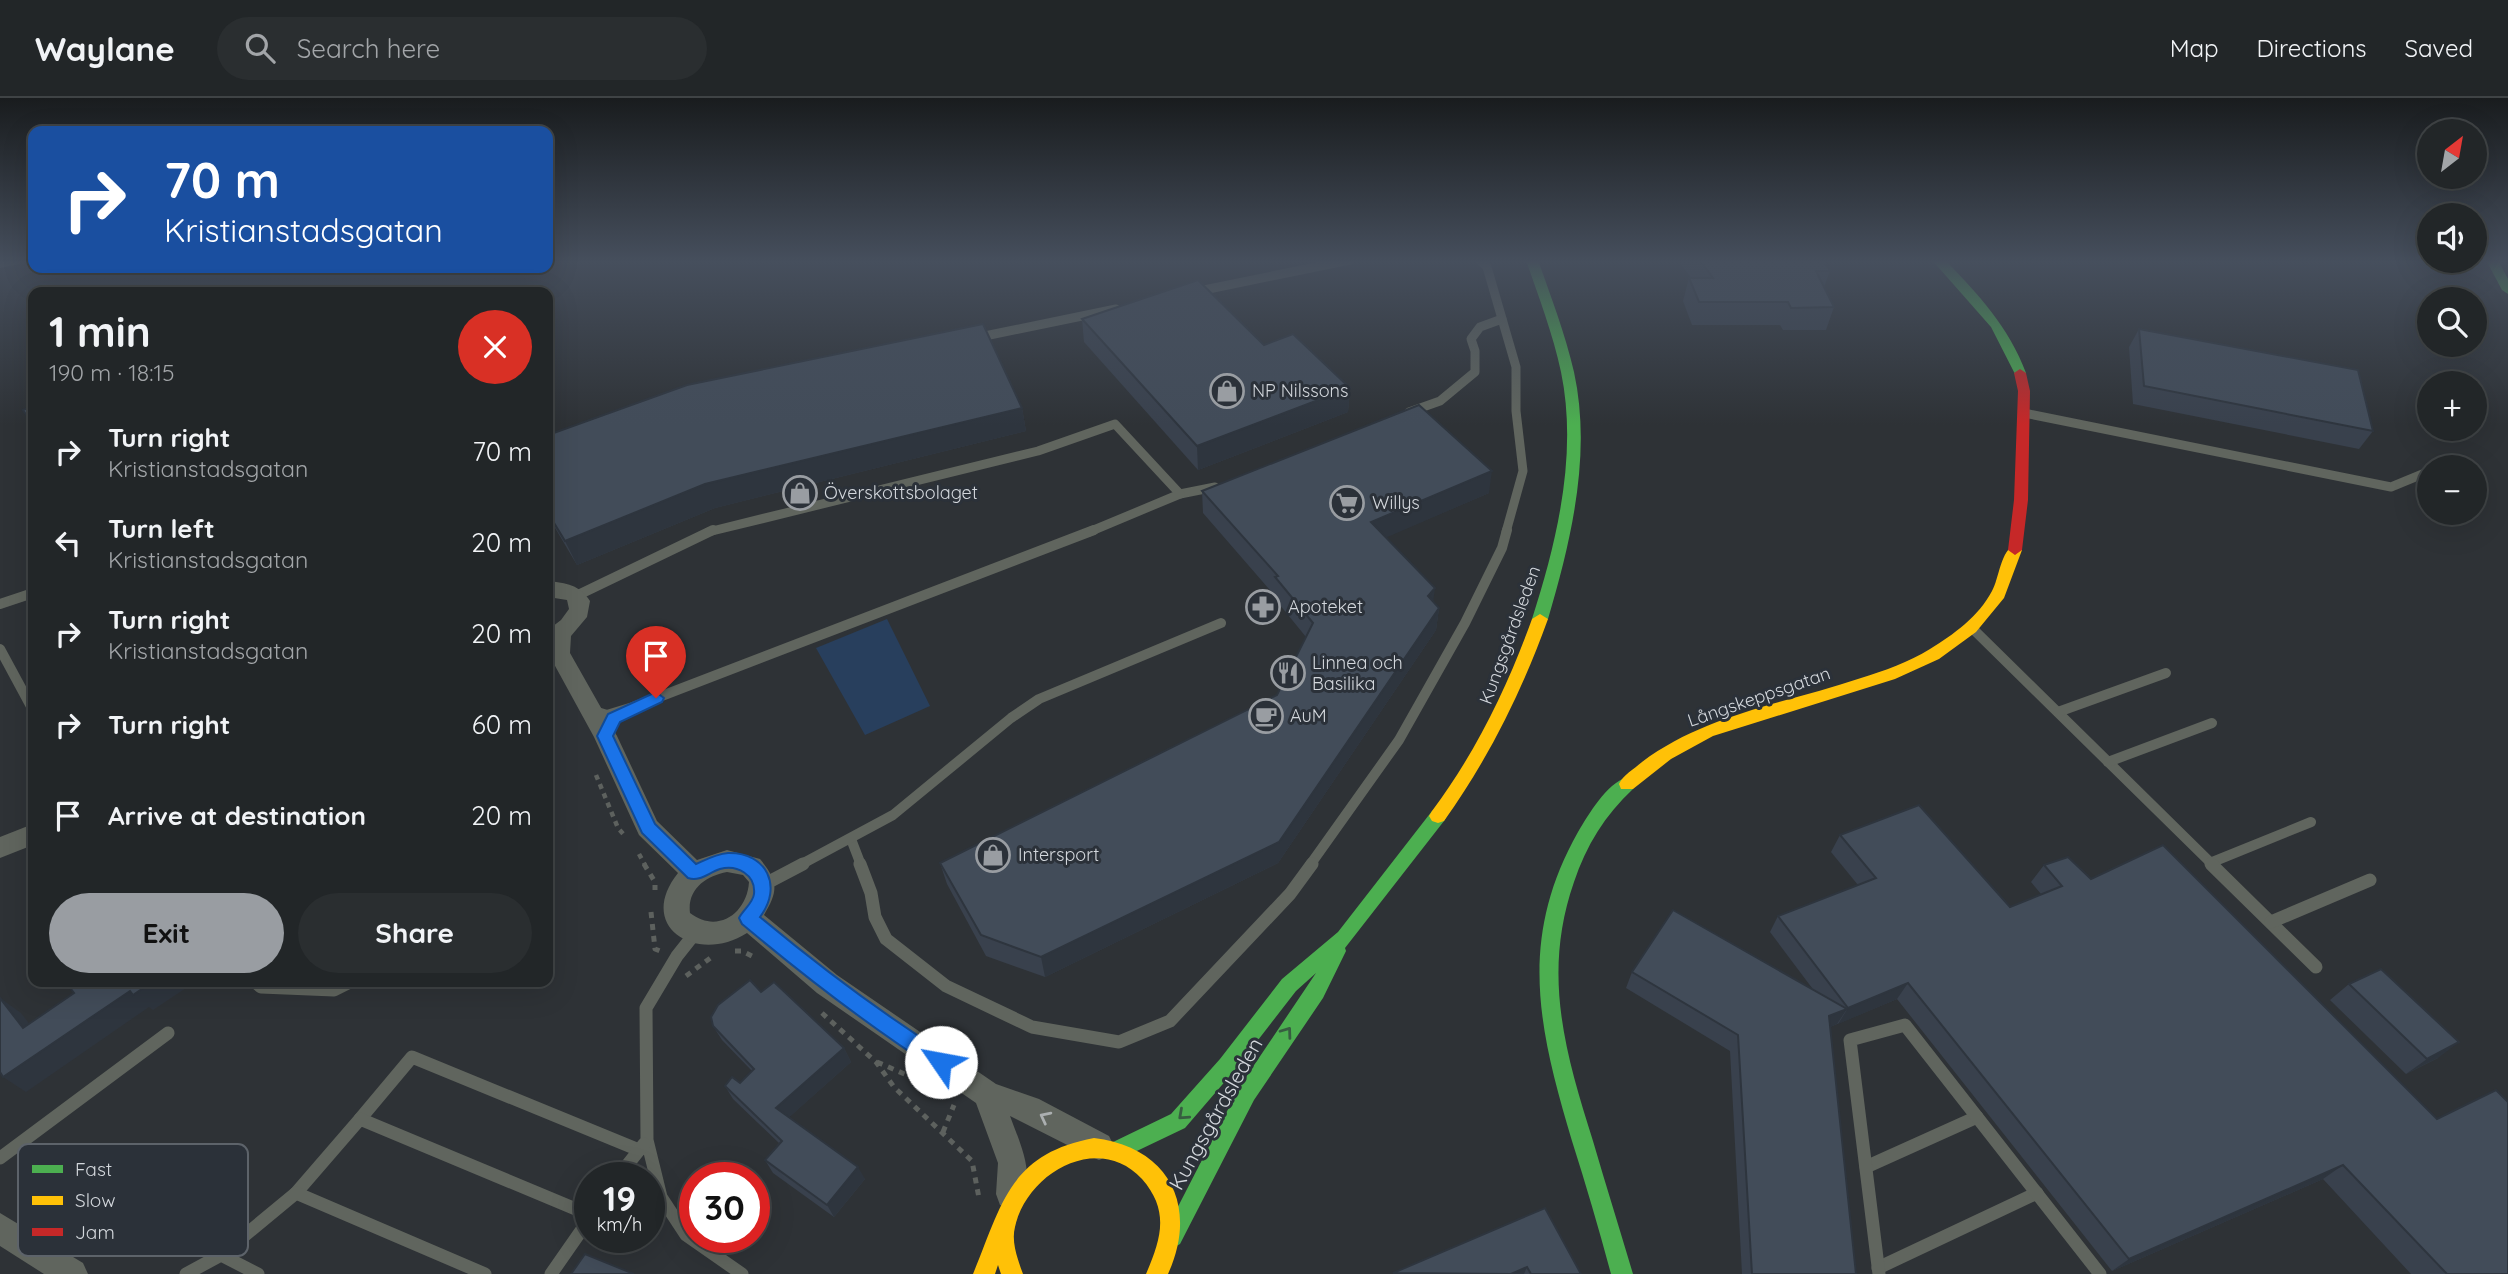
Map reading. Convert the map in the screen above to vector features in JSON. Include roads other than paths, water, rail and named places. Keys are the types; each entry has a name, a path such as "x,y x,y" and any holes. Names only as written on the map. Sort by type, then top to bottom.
{"main road":[{"name":"Kungsgårdsleden","path":"1167,1262 1247,1093 1316,992 1344,938 1453,797 1491,734 1533,639 1553,580 1566,519 1573,455 1571,397 1561,342 1551,315"},
{"name":"Långskeppsgatan","path":"1622,1274 1555,1052 1548,1012 1548,938 1554,905 1578,844 1615,794 1646,767 1690,740 1719,727 1905,669 1942,651 1973,629 1995,603 2010,576 2018,546 2021,412 2024,391 2021,371 2003,331 1991,315"},
{"name":"Kungsgårdsleden","path":"984,1274 1021,1185 1036,1168 1055,1156 1077,1148 1108,1148 1155,1134 1178,1121 1227,1065 1289,985 1344,938"},
{"name":"Kungsgårdsleden","path":"1108,1148 1135,1157 1150,1169 1162,1184 1173,1221 1167,1262"},
{"path":"1007,1216 1004,1252 1012,1274"}],"street":[{"path":"553,589 576,596 580,603 577,619 554,637 559,653 605,736 648,828 694,873"},
{"path":"0,848 28,836"},
{"path":"738,861 755,870 763,885 760,904 748,918 722,932 696,932 684,926 675,909 679,890 694,873 716,863 738,861"},
{"path":"748,918 827,984 987,1094 1029,1109 1108,1148"},
{"path":"987,1094 1013,1163 1007,1216"},
{"path":"0,1227 18,1239"},
{"path":"44,1256 72,1274"}],"lane":[{"path":"966,340 1086,315"},
{"path":"851,839 871,893 875,917 886,939 946,986 1031,1027 1119,1042 1170,1021 1290,894 1399,740 1465,623 1502,548 1523,471 1516,411 1516,367 1501,315"},
{"path":"1401,416 1440,401 1475,372 1475,351 1471,339 1480,327 1502,319"},
{"path":"2021,412 2391,487 2417,476"},
{"path":"576,596 710,531 1038,451 1115,424 1180,494"},
{"path":"588,708 607,715 633,707 1100,528 1180,494 1206,491 1232,481"},
{"path":"0,604 28,595"},
{"path":"763,885 893,815 1039,698 1220,623"},
{"path":"1973,629 2316,967"},
{"path":"0,649 28,701"},
{"path":"2058,712 2166,673"},
{"path":"605,736 614,718 633,707"},
{"path":"2108,762 2212,723"},
{"path":"2210,863 2311,822"},
{"path":"2271,922 2370,880"},
{"path":"696,932 677,956 646,1008 643,1145 662,1198 686,1235 742,1274"},
{"path":"261,987 334,990 340,987"},
{"path":"2037,1193 1879,1271 1850,1040 1905,1025 2037,1193 2100,1274"},
{"path":"19,1144 167,1034"},
{"path":"248,1233 296,1193 411,1057 643,1145"},
{"path":"1866,1167 1977,1117"},
{"path":"360,1119 574,1210"},
{"path":"0,1158 18,1145"},
{"path":"630,1162 643,1145"},
{"path":"296,1193 485,1274"},
{"path":"551,1274 574,1240"},
{"path":"186,1274 219,1256"},
{"path":"223,1256 258,1274"}],"place":[{"name":"NP Nilssons","path":"1227,391"},
{"name":"Överskottsbolaget","path":"800,493"},
{"name":"Willys","path":"1347,503"},
{"name":"Apoteket","path":"1263,607"},
{"name":"Linnea och Basilika","path":"1288,673"},
{"name":"AuM","path":"1266,716"},
{"name":"Intersport","path":"993,855"}]}
